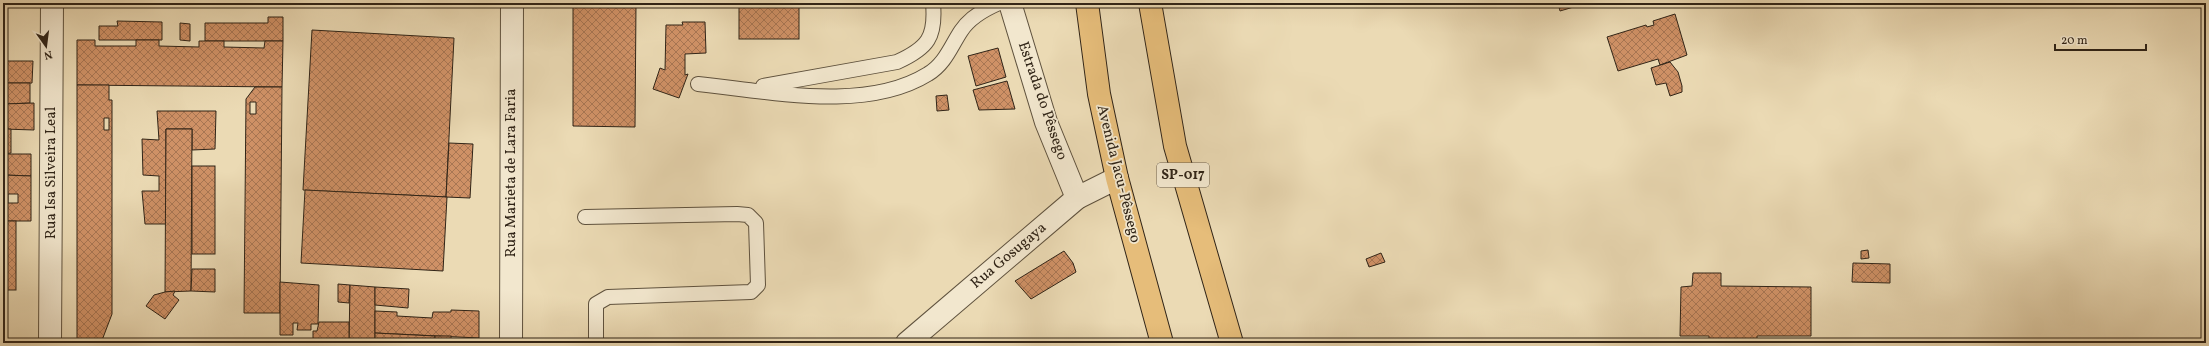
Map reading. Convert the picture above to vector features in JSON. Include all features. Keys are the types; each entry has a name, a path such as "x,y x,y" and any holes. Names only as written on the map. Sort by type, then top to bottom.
{"highway":[{"name":"Avenida Jacu-Pêssego","path":"1087,3 1099,94 1117,178 1162,343"},
{"name":"SP-017","path":"1150,3 1175,146 1232,343"}],"street":[{"name":"Rua Isa Silveira Leal","path":"50,343 52,3"},
{"name":"Rua Marieta de Lara Faria","path":"511,343 512,3"},
{"name":"Estrada do Pêssego","path":"1010,3 1046,122 1077,198"},
{"name":"Rua Gosugaya","path":"907,343 1077,198 1117,178"}],"lane":[{"path":"747,89 897,62 904,59 916,53 929,40 935,21 933,3"},
{"path":"698,84 809,96 853,96 896,89 929,74 949,53 961,30 982,10 999,3"},
{"path":"585,217 737,214 748,216 756,223 758,285 751,292 608,297 596,304 596,343"}],"building":[{"path":"573,3 636,3 635,127 573,126"},
{"path":"739,3 799,3 799,39 739,39"},
{"path":"1558,3 1576,3 1577,6 1560,11"},
{"path":"1675,14 1687,55 1660,65 1658,59 1618,71 1607,37 1646,25 1647,27 1654,25 1653,21"},
{"path":"268,17 283,17 283,41 205,41 205,23 268,23"},
{"path":"117,21 162,22 162,40 99,40 99,26 118,26"},
{"path":"682,22 705,22 706,53 685,54 685,75 688,74 679,98 653,89 660,68 665,70 666,25 683,25"},
{"path":"180,23 190,24 190,41 180,40"},
{"path":"312,30 454,38 446,197 303,190"},
{"path":"77,40 95,40 95,46 136,46 136,40 159,40 159,46 199,47 199,41 224,41 224,47 264,48 265,41 283,41 282,87 77,85"},
{"path":"998,48 1006,77 976,86 968,56"},
{"path":"5,61 33,61 32,83 3,83 3,63"},
{"path":"1670,62 1678,72 1682,92 1670,96 1666,83 1656,85 1651,68"},
{"path":"1007,81 1015,109 979,110 973,90"},
{"path":"3,83 30,83 30,103 3,104"},
{"path":"77,85 109,85 109,100 112,100 112,314 101,343 77,343","holes":["104,118 109,118 109,130 104,130"]},
{"path":"255,87 282,87 280,313 244,313 246,99","holes":["250,102 256,102 256,114 250,114"]},
{"path":"947,95 949,110 937,111 936,96"},
{"path":"34,103 34,130 3,129 3,104"},
{"path":"157,111 216,111 215,149 192,150 192,129 166,129 166,224 145,224 142,191 159,191 159,176 143,175 142,139 159,140"},
{"path":"3,129 11,129 11,153 3,154"},
{"path":"166,129 192,129 191,291 165,292"},
{"path":"449,143 473,144 470,198 446,197"},
{"path":"3,154 31,154 31,176 6,175 7,171 3,171"},
{"path":"192,166 215,166 215,254 192,254"},
{"path":"3,175 31,176 31,221 3,221","holes":["8,194 18,194 18,203 8,203"]},
{"path":"305,190 447,197 443,271 301,263"},
{"path":"3,221 16,221 16,290 3,290"},
{"path":"1868,250 1869,258 1861,259 1861,251"},
{"path":"1064,251 1073,263 1076,272 1031,299 1015,281"},
{"path":"1381,253 1385,262 1369,267 1366,259"},
{"path":"1853,263 1890,264 1890,283 1852,282"},
{"path":"192,269 215,269 215,292 191,291"},
{"path":"1693,273 1721,273 1721,286 1811,287 1811,336 1757,336 1757,343 1709,343 1709,336 1680,336 1681,287 1692,286"},
{"path":"280,282 319,285 318,324 311,324 311,330 297,330 298,323 293,323 293,335 280,335"},
{"path":"338,284 350,285 349,303 338,302"},
{"path":"350,285 375,287 375,343 349,343"},
{"path":"375,287 409,289 408,308 375,305"},
{"path":"175,291 173,295 179,300 165,319 146,306 154,295"},
{"path":"451,310 479,311 479,338 375,333 375,311 397,312 397,316 432,318 433,312 451,312"},
{"path":"319,322 349,322 349,343 313,343 313,331 317,331"},
{"path":"375,333 435,336 435,343 375,343"},
{"path":"435,336 451,336 451,343 435,343"},
{"path":"164,339 175,339 175,343 158,343 164,342"}]}
